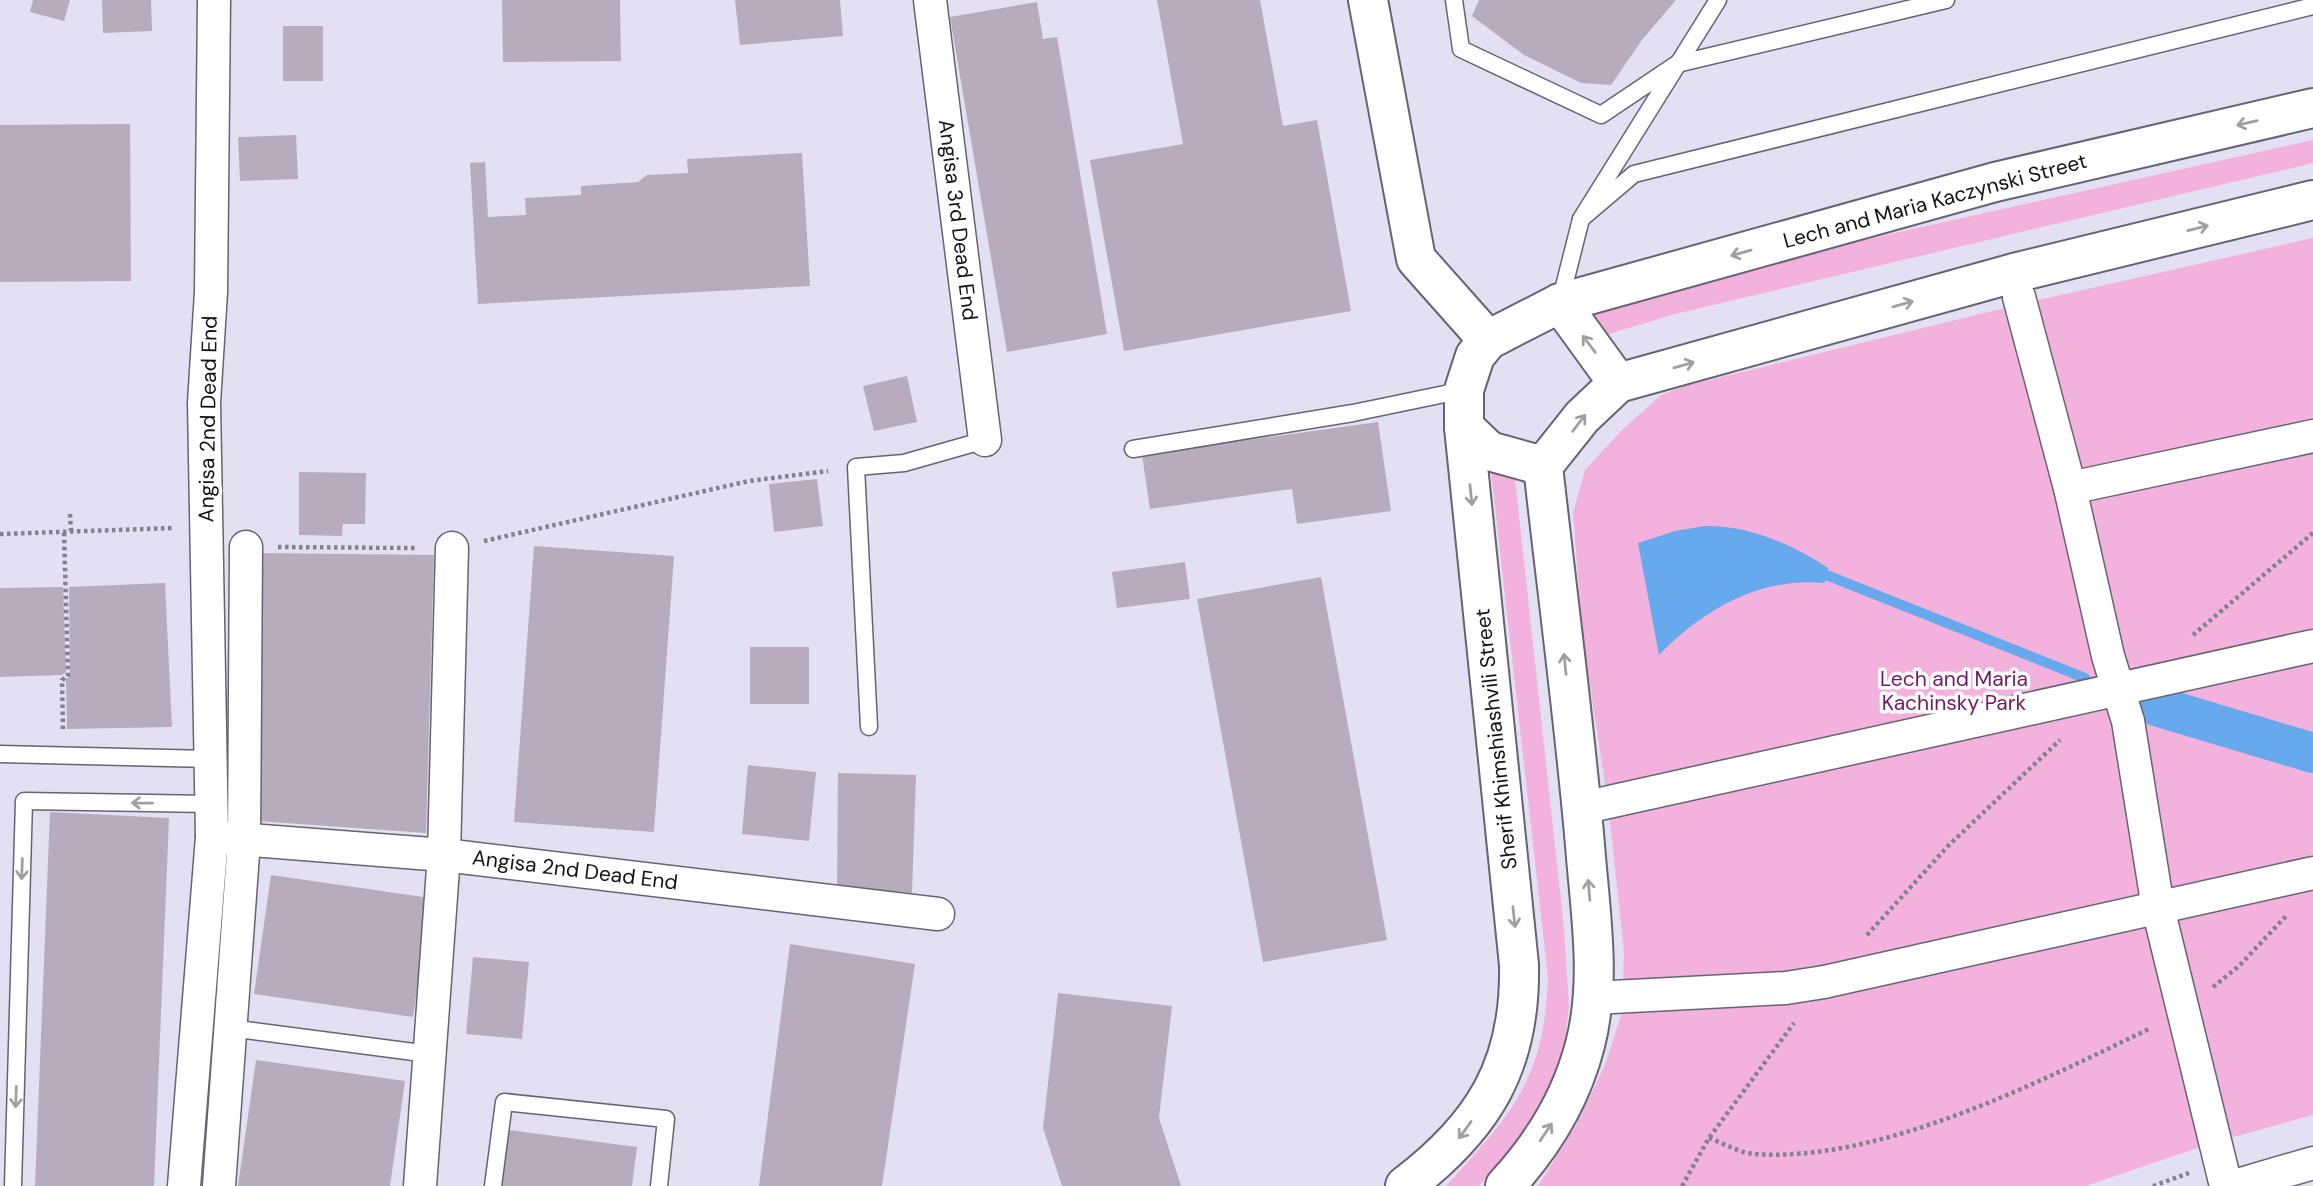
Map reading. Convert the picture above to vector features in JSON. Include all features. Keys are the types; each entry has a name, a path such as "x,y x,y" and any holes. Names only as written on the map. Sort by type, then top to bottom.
{"main road":[{"path":"1368,0 1416,259 1488,340 1560,303 1618,383"},
{"name":"Lech and Maria Kaczynski Street","path":"1560,303 1995,182 2313,108"},
{"path":"1505,1186 1548,1131 1569,1095 1585,1044 1593,998 1594,951 1582,808 1543,466 1582,417 1618,383 2014,273 2313,200"},
{"name":"Sherif Khimshiashvili Street","path":"1405,1186 1459,1139 1500,1080 1512,1045 1520,1003 1519,965 1464,409 1475,356 1488,340"},
{"path":"1464,409 1489,451 1543,466"}],"street":[{"name":"Angisa 2nd Dead End","path":"184,1186 212,837 201,538 204,403 211,292 214,0"},
{"name":"Angisa 3rd Dead End","path":"930,0 985,440"},
{"path":"2019,297 2128,721 2158,908 2226,1186"},
{"path":"2070,488 2313,436"},
{"path":"219,1186 244,840 246,547"},
{"path":"420,1186 444,855 452,548"},
{"path":"1582,808 2313,646"},
{"name":"Angisa 2nd Dead End","path":"212,837 444,855 938,914"},
{"path":"1593,998 1786,988 1824,982 2313,873"},
{"path":"2234,1186 2313,1163"}],"lane":[{"path":"1454,0 1461,49 1601,115 1677,64 1946,0"},
{"path":"1560,303 1581,219 1718,0"},
{"path":"1581,219 1634,174 2313,6"},
{"path":"1133,449 1353,413 1464,409"},
{"path":"869,727 856,467 904,463 985,440"},
{"path":"0,754 209,759"},
{"path":"13,1186 24,801 211,804"},
{"path":"230,1028 429,1055"},
{"path":"493,1186 504,1102 666,1119 659,1186"}],"path":[{"path":"246,547 452,548 749,481 856,467"},
{"path":"70,514 71,531"},
{"path":"0,534 71,531 201,538"},
{"path":"64,532 68,676 61,680 64,754"},
{"path":"2192,637 2313,533"},
{"path":"1682,1186 1709,1138 1824,982 1949,845 2062,738"},
{"path":"1709,1138 1752,1154 1813,1153 1867,1145 1971,1108 2183,1012 2238,966 2291,909"}],"green space":[{"path":"2313,140 2313,163 1675,314 1592,339 1576,304"},
{"name":"Lech and Maria Kachinsky Park","path":"2313,238 2313,1115 2215,1142 2086,1186 1538,1186 1576,1125 1605,1065 1622,1012 1624,952 1608,803 1583,640 1573,513 1585,470 1621,431 1661,395 1685,386 2021,304"},
{"path":"1514,469 1564,928 1569,1007 1562,1064 1524,1131 1479,1186 1446,1186 1489,1137 1520,1093 1540,1043 1545,1013 1548,978 1491,471 1501,474"}],"water":[{"path":"1705,526 1738,529 1784,544 1828,568 1829,576 1824,583 1777,585 1734,600 1694,624 1659,655 1638,543 1675,531"}],"building":[{"path":"33,0 70,0 64,21 30,12"},
{"path":"102,0 151,0 152,31 103,33"},
{"path":"502,0 620,0 621,61 503,62"},
{"path":"735,0 840,0 843,36 740,45"},
{"path":"1157,0 1260,0 1283,126 1317,120 1351,311 1124,351 1090,160 1183,144"},
{"path":"1479,0 1676,0 1642,40 1611,85 1581,83 1524,55 1472,16"},
{"path":"1037,2 1043,39 1057,37 1107,334 1007,352 950,17"},
{"path":"283,26 323,26 323,81 283,81"},
{"path":"130,124 131,281 0,282 0,125"},
{"path":"296,135 298,179 240,181 238,137"},
{"path":"802,153 810,286 478,304 470,163 485,162 488,217 526,215 525,198 581,195 581,186 638,182 647,175 688,173 687,159"},
{"path":"907,376 917,422 874,431 863,386"},
{"path":"1378,422 1391,511 1297,524 1292,489 1150,509 1142,455"},
{"path":"299,472 366,473 365,524 343,524 342,536 299,535"},
{"path":"817,479 823,526 774,532 769,484"},
{"path":"534,546 674,556 654,832 514,822"},
{"path":"258,553 434,555 426,833 257,821"},
{"path":"1185,562 1190,599 1117,608 1112,572"},
{"path":"1321,577 1387,940 1263,962 1197,599"},
{"path":"165,583 172,727 67,729 66,678 70,678 69,587"},
{"path":"63,587 66,672 62,675 0,677 0,588"},
{"path":"750,647 809,647 809,704 750,704"},
{"path":"748,765 816,772 809,841 742,834"},
{"path":"838,773 916,775 912,893 837,889"},
{"path":"50,812 169,818 154,1186 35,1186"},
{"path":"271,875 430,898 413,1017 254,994"},
{"path":"790,944 915,964 882,1186 759,1186"},
{"path":"473,957 529,962 522,1039 466,1034"},
{"path":"1058,993 1172,1006 1159,1118 1181,1186 1062,1186 1043,1128"},
{"path":"256,1060 405,1081 390,1186 238,1186"},
{"path":"509,1130 637,1147 632,1186 502,1186"}],"waterway":[{"path":"1829,576 2085,678"},
{"path":"2156,706 2313,753"}]}
